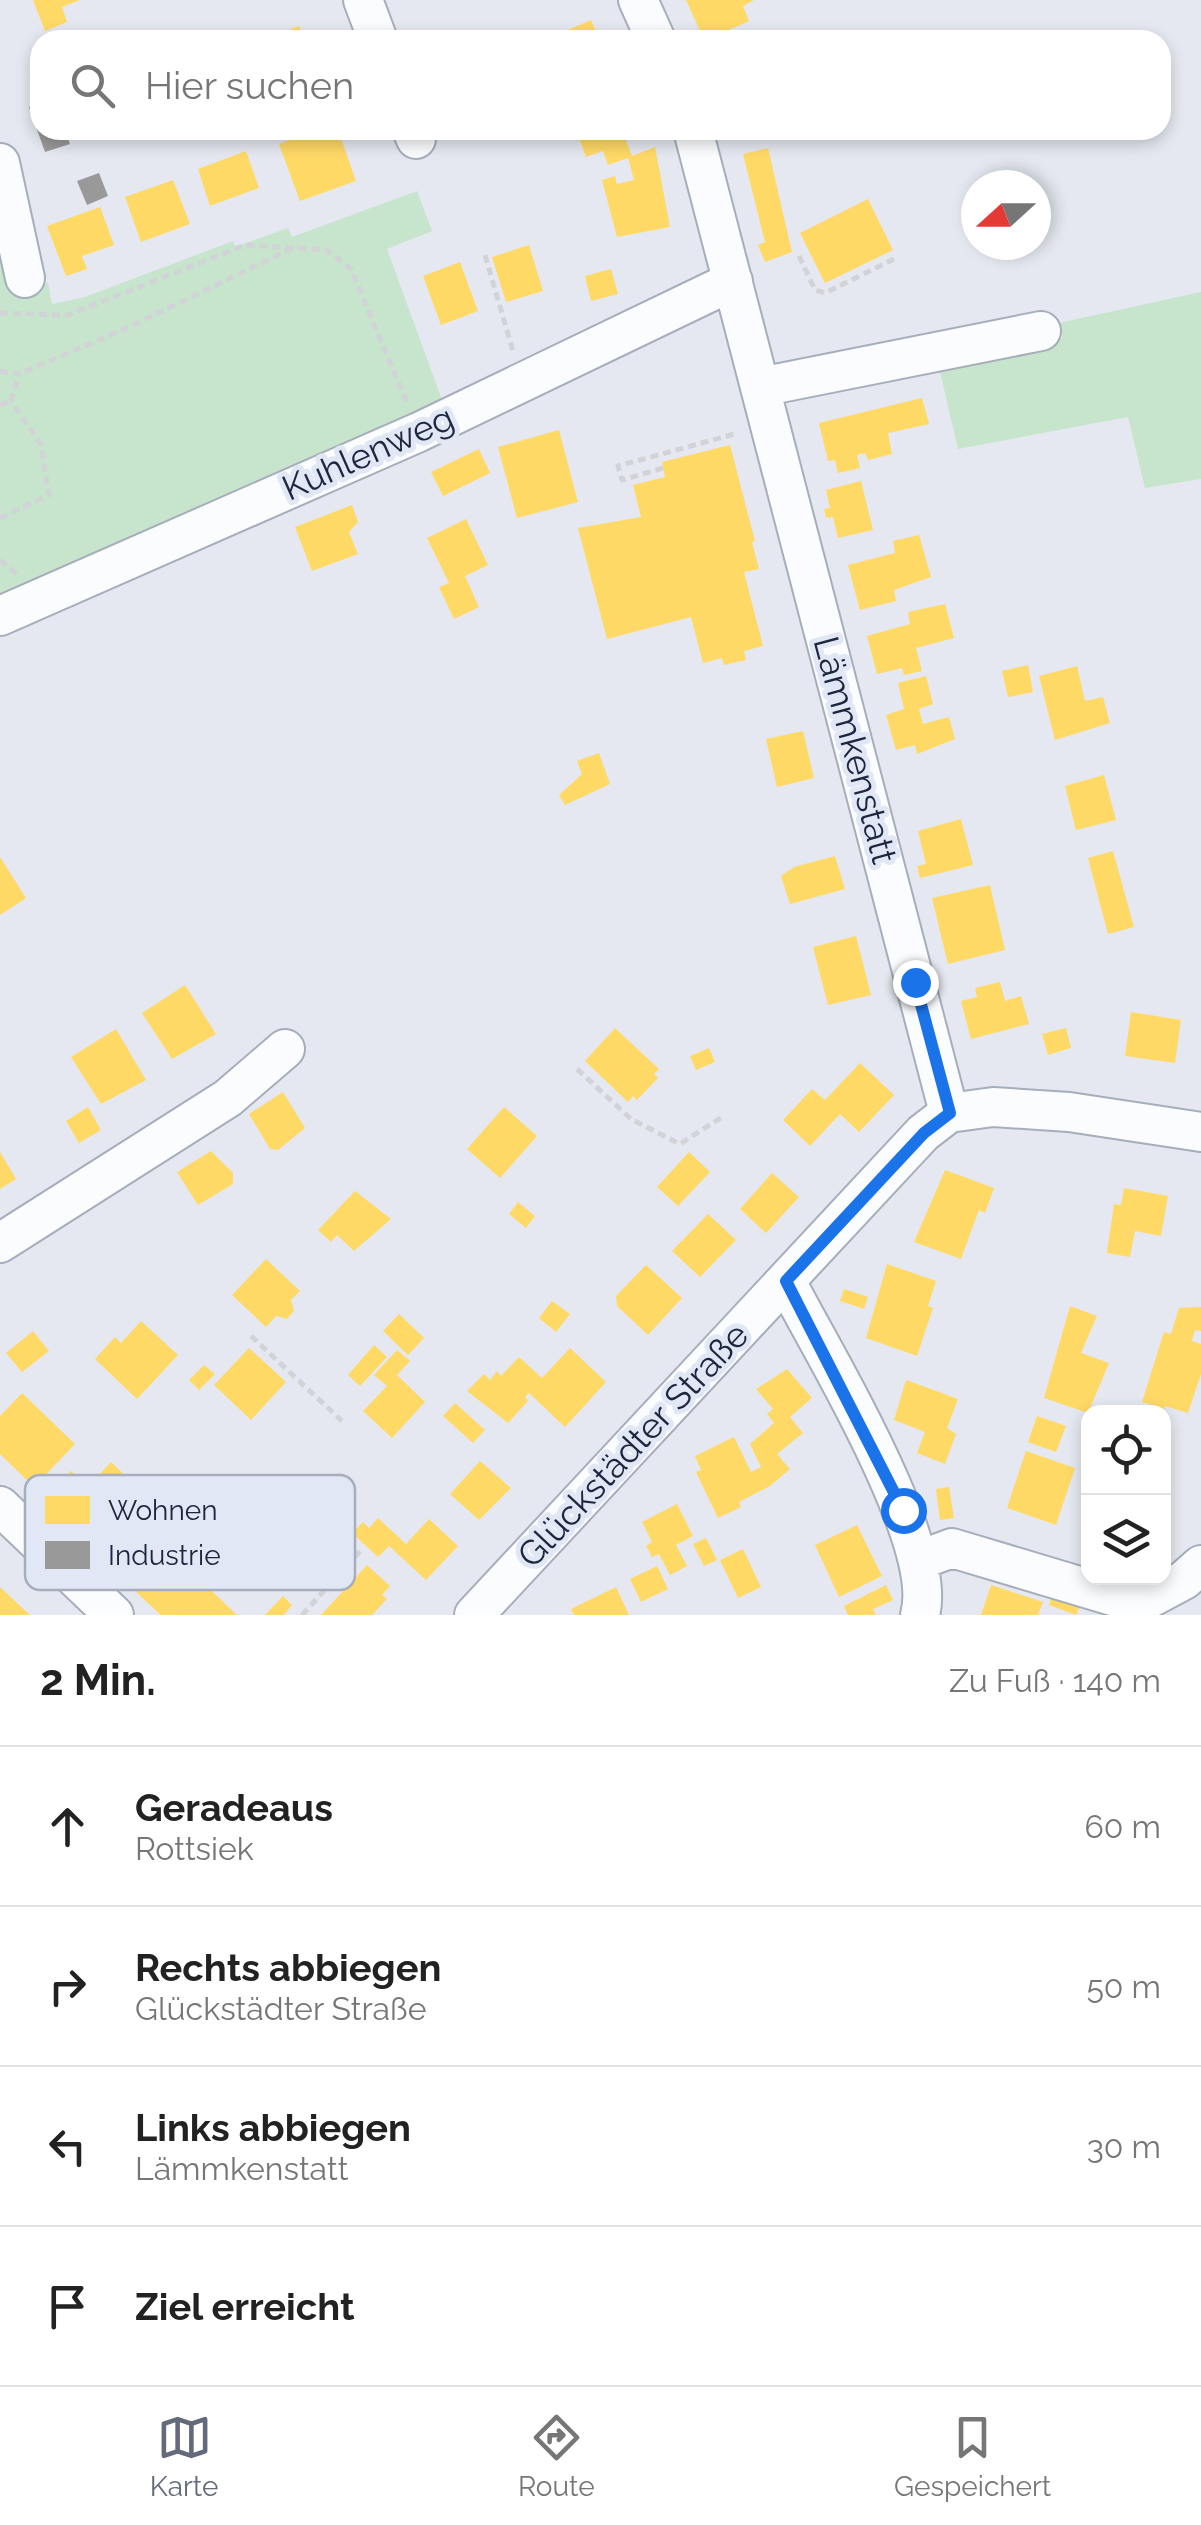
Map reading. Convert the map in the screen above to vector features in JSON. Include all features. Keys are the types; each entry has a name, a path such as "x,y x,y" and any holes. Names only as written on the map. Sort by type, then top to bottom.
{"street":[{"path":"363,0 374,30"},
{"path":"638,0 652,30"},
{"name":"Lämmkenstatt","path":"695,140 950,1113"},
{"path":"0,164 25,278"},
{"name":"Kuhlenweg","path":"0,616 419,432 733,282"},
{"path":"760,387 1041,331"},
{"path":"0,1243 228,1098 285,1049"},
{"path":"950,1113 1016,1108 1201,1132"},
{"name":"Glückstädter Straße","path":"474,1615 924,1133 950,1113"},
{"path":"786,1281 903,1510 920,1560 920,1615"},
{"path":"0,1506 25,1530"},
{"path":"920,1560 952,1548 1139,1604 1184,1580 1201,1565"},
{"path":"88,1590 114,1615"}],"path":[{"path":"0,313 68,315 245,245 300,245 327,250 351,268 419,432"},
{"path":"0,371 19,374 127,328 300,245"},
{"path":"484,255 522,382"},
{"path":"799,256 815,290 825,293 898,257"},
{"path":"11,402 19,374"},
{"path":"0,405 11,402"},
{"path":"0,518 48,495 41,444 11,402"},
{"path":"663,468 622,480 618,466 770,424"},
{"path":"577,1069 630,1119 680,1144 722,1118"},
{"path":"251,1336 342,1421"},
{"path":"355,1557 361,1550"},
{"path":"302,1615 325,1590"}],"green space":[{"path":"417,191 432,231 387,249 442,400 0,596 0,234 13,291 48,283 52,304 85,297 233,241 235,247 288,228 292,237"},
{"path":"1201,292 1201,479 1145,488 1128,417 958,449 938,363 1062,338 1059,323"}],"building: Wohnen":[{"path":"33,0 80,0 62,7 67,22 45,30"},
{"path":"686,0 754,0 743,6 749,21 729,30 700,30"},
{"path":"591,20 596,30 568,30"},
{"path":"290,140 342,140 356,181 300,201 279,144"},
{"path":"580,140 626,140 632,156 655,147 670,227 617,237 602,180 615,176 617,184 634,180 628,158 608,165 603,151 586,157"},
{"path":"768,148 792,252 765,262 758,245 765,242 743,154"},
{"path":"246,151 259,188 210,206 198,169"},
{"path":"173,180 190,224 141,242 125,197"},
{"path":"868,199 893,250 825,283 800,233"},
{"path":"100,207 114,245 82,256 87,269 66,276 47,226"},
{"path":"529,245 543,291 506,302 492,257"},
{"path":"460,262 478,311 441,325 423,276"},
{"path":"611,269 618,294 591,301 585,276"},
{"path":"922,398 929,424 888,433 892,454 868,460 865,453 857,455 860,468 838,473 835,460 828,461 819,423"},
{"path":"559,430 578,502 517,518 498,447"},
{"path":"730,445 755,541 752,542 759,569 744,572 763,646 744,651 746,660 724,665 722,658 703,663 691,617 607,639 578,528 641,517 633,485 665,477 662,462"},
{"path":"479,449 490,473 443,496 431,472"},
{"path":"861,481 873,530 838,538 833,517 826,518 824,509 830,508 826,490"},
{"path":"352,505 358,522 349,532 358,554 312,571 295,527"},
{"path":"466,519 488,565 465,576 479,607 454,619 439,587 449,583 427,538"},
{"path":"919,535 931,577 894,590 896,601 860,610 848,565 895,553 893,541"},
{"path":"945,604 954,638 916,648 922,671 904,675 902,668 877,674 867,636 910,624 908,612"},
{"path":"1028,665 1033,692 1008,697 1002,671"},
{"path":"1077,666 1085,701 1103,697 1110,723 1055,740 1039,676"},
{"path":"926,676 933,704 919,709 923,724 949,717 955,739 917,754 915,745 896,750 886,715 904,709 898,683"},
{"path":"803,731 814,778 777,787 766,739"},
{"path":"599,753 610,784 565,805 559,795 582,774 577,761"},
{"path":"1104,775 1116,820 1076,830 1065,786"},
{"path":"961,819 973,865 920,878 917,866 926,864 918,831"},
{"path":"1113,851 1134,927 1108,934 1088,858"},
{"path":"835,856 845,889 790,904 781,876 794,867"},
{"path":"0,857 26,898 0,915"},
{"path":"990,885 1005,950 948,964 932,898"},
{"path":"856,936 871,995 828,1005 813,947"},
{"path":"1000,982 1005,1001 1021,996 1029,1024 971,1039 961,1001 977,997 975,988"},
{"path":"185,985 216,1034 172,1059 142,1013"},
{"path":"1131,1012 1181,1020 1175,1063 1125,1056"},
{"path":"615,1028 659,1069 654,1074 658,1078 637,1100 633,1096 628,1102 585,1061"},
{"path":"1066,1028 1071,1048 1048,1055 1042,1034"},
{"path":"116,1029 146,1080 101,1104 71,1057"},
{"path":"709,1048 715,1062 696,1070 690,1056"},
{"path":"860,1063 894,1095 859,1132 840,1114 810,1146 783,1120 812,1089 825,1100"},
{"path":"283,1092 305,1128 278,1150 270,1149 249,1114"},
{"path":"88,1107 101,1130 79,1143 66,1121"},
{"path":"504,1107 537,1136 500,1178 467,1149"},
{"path":"211,1151 233,1173 233,1184 198,1205 177,1172"},
{"path":"0,1152 16,1179 0,1189"},
{"path":"689,1152 710,1172 678,1206 657,1187"},
{"path":"945,1170 994,1188 985,1213 979,1210 961,1259 914,1242"},
{"path":"772,1173 799,1197 766,1233 740,1209"},
{"path":"1124,1188 1168,1196 1161,1236 1135,1231 1130,1257 1107,1253 1114,1204 1121,1205"},
{"path":"355,1191 391,1219 354,1251 337,1235 331,1242 318,1230"},
{"path":"518,1202 535,1216 526,1228 509,1214"},
{"path":"708,1214 736,1240 700,1277 672,1251"},
{"path":"266,1259 300,1291 291,1300 294,1311 287,1319 276,1316 266,1327 232,1295"},
{"path":"887,1264 936,1281 928,1306 933,1308 917,1356 866,1338"},
{"path":"646,1265 682,1298 648,1335 617,1306 616,1296"},
{"path":"844,1289 868,1297 864,1309 840,1301"},
{"path":"552,1301 570,1314 556,1332 539,1318"},
{"path":"1070,1306 1097,1316 1081,1353 1109,1363 1091,1405 1081,1405 1081,1411 1044,1398"},
{"path":"1201,1307 1201,1331 1195,1330 1192,1341 1201,1344 1201,1374 1188,1413 1171,1405 1142,1402 1164,1332 1171,1334 1179,1308"},
{"path":"399,1314 424,1338 408,1355 383,1331"},
{"path":"141,1321 178,1355 137,1399 95,1359 115,1337 121,1343"},
{"path":"33,1331 49,1351 22,1372 6,1353"},
{"path":"374,1345 387,1357 360,1386 348,1375"},
{"path":"249,1348 286,1382 251,1420 214,1385"},
{"path":"570,1348 606,1382 565,1427 529,1393 525,1397 528,1401 508,1423 467,1391 484,1374 490,1380 497,1371 501,1376 519,1357 542,1378"},
{"path":"397,1350 410,1361 397,1375 425,1402 392,1438 363,1411 387,1386 374,1375"},
{"path":"204,1365 215,1374 199,1390 189,1380"},
{"path":"787,1369 812,1398 790,1417 803,1433 777,1454 790,1469 770,1486 739,1502 741,1507 718,1518 696,1472 701,1470 695,1456 734,1437 751,1472 761,1467 750,1444 774,1423 767,1414 773,1409 756,1389"},
{"path":"906,1380 958,1399 947,1428 956,1434 945,1464 917,1453 925,1432 894,1420"},
{"path":"22,1393 75,1444 45,1475 25,1475 25,1478 0,1454 0,1416"},
{"path":"455,1403 485,1430 473,1443 443,1416"},
{"path":"1037,1416 1066,1426 1056,1452 1028,1442"},
{"path":"1026,1451 1075,1468 1056,1525 1007,1508"},
{"path":"480,1461 511,1488 479,1520 450,1494"},
{"path":"111,1462 125,1475 99,1475"},
{"path":"949,1487 954,1518 940,1520 936,1489"},
{"path":"677,1504 693,1536 676,1545 687,1566 670,1575 659,1554 652,1557 646,1546 652,1542 642,1522"},
{"path":"378,1518 406,1544 429,1519 458,1546 426,1580 389,1546 378,1557 355,1536 363,1522 369,1528"},
{"path":"857,1525 882,1576 839,1597 815,1545"},
{"path":"706,1538 717,1560 704,1566 693,1544"},
{"path":"743,1549 761,1587 738,1598 720,1560"},
{"path":"367,1565 390,1586 382,1595 387,1599 372,1615 321,1615 344,1590 355,1590 355,1578"},
{"path":"657,1566 668,1589 641,1602 630,1579"},
{"path":"886,1585 893,1600 873,1609 876,1615 848,1615 844,1606"},
{"path":"991,1585 1043,1602 1038,1615 981,1615"},
{"path":"0,1587 30,1615 0,1615"},
{"path":"616,1587 629,1615 574,1615 571,1609"},
{"path":"211,1590 237,1615 161,1615 136,1592"},
{"path":"1053,1594 1081,1604 1076,1615 1049,1605"},
{"path":"283,1596 292,1605 284,1615 265,1615"}],"building: Industrie":[{"path":"41,140 69,140 70,144 45,152"},
{"path":"99,173 108,196 87,205 77,181"}],"route":[{"path":"903,1510 786,1281 924,1133 950,1113 915,982"}]}
